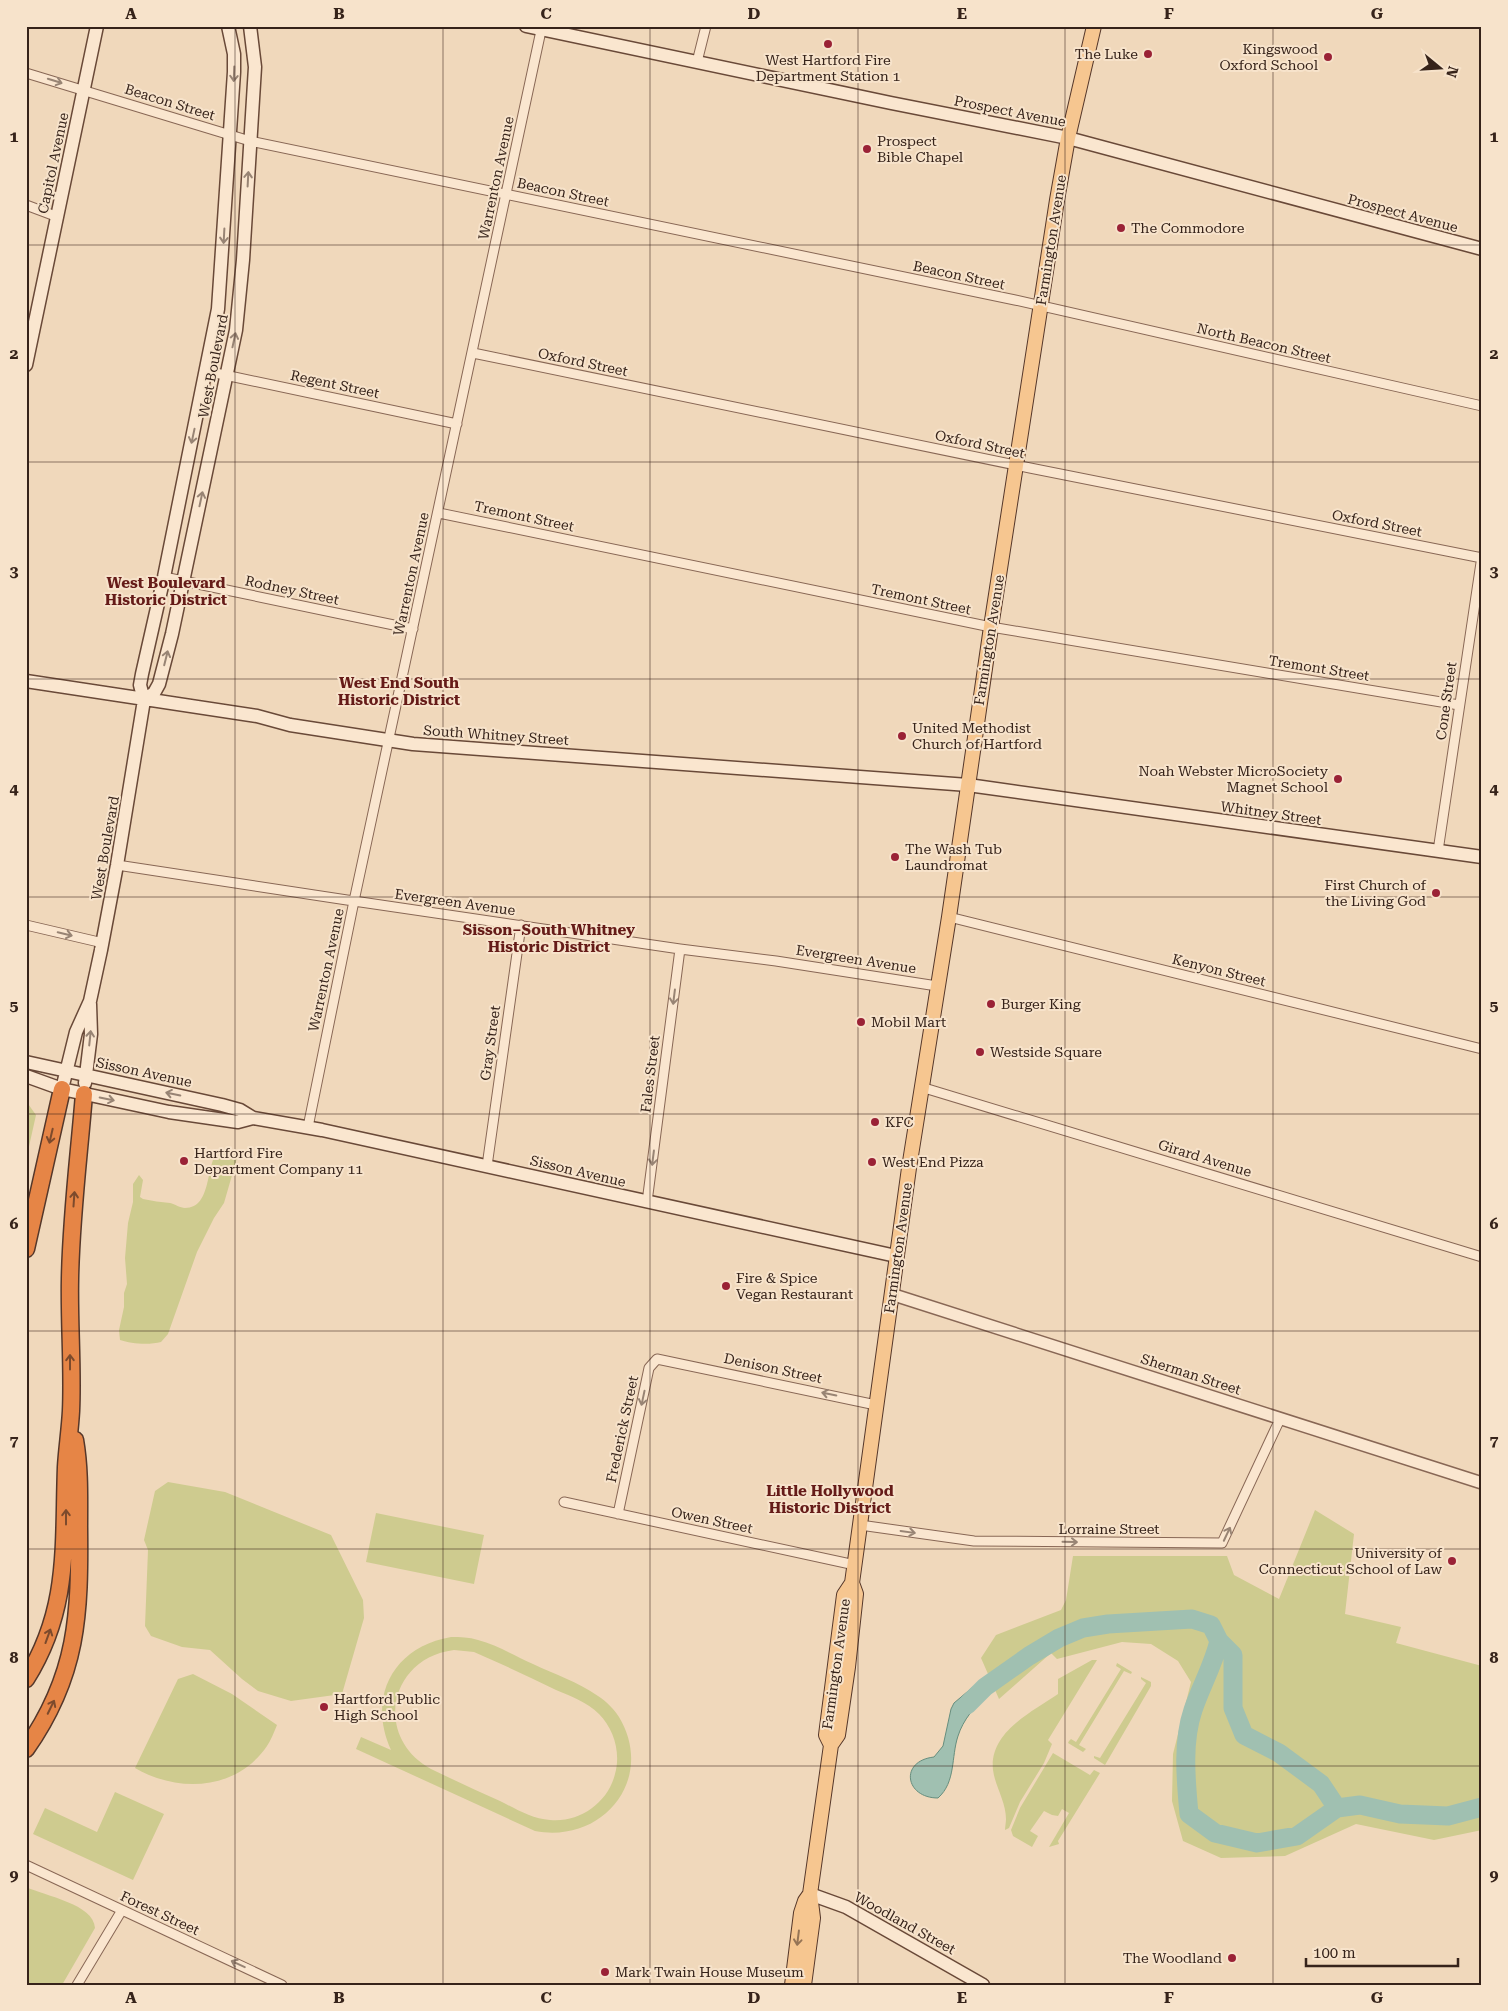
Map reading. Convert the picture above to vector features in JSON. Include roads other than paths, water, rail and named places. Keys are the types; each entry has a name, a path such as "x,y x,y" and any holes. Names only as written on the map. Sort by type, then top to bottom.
{"highway":[{"path":"26,1249 62,1089"},
{"path":"26,1749 48,1713 66,1673 76,1627 66,1467 71,1410 71,1248 84,1094"},
{"path":"26,1679 50,1632 58,1602 72,1568"}],"main road":[{"name":"Capitol Avenue","path":"26,365 29,342 58,217 97,26"},
{"name":"West Boulevard","path":"62,1089 76,1032 90,1001 103,943 118,865 144,700 140,685 218,309 234,54 228,26"},
{"name":"West Boulevard","path":"144,700 154,693 159,684 183,581 236,330 244,260 255,67 250,26"},
{"name":"Prospect Avenue","path":"526,26 1068,138 1482,249"},
{"name":"Farmington Avenue","path":"804,1985 812,1918 810,1894 830,1745 826,1734 844,1594 852,1583 855,1565 896,1256 949,917 1040,306 1068,138 1094,26"},
{"path":"222,258 244,260"},
{"name":"South Whitney Street","path":"26,681 256,716 290,725 389,741 968,785"},
{"name":"Whitney Street","path":"968,785 1482,857"},
{"name":"West Boulevard","path":"84,1094 91,1034 90,1001"},
{"name":"Sisson Avenue","path":"26,1062 240,1110 253,1118 308,1127 896,1256"},
{"name":"Sisson Avenue","path":"26,1076 62,1089 196,1117 238,1122 253,1118"},
{"path":"196,1117 199,1100"},
{"name":"Farmington Avenue","path":"792,1985 801,1913 805,1901 810,1894"},
{"name":"Woodland Street","path":"810,1894 846,1907 983,1985"}],"street":[{"path":"697,62 706,26"},
{"name":"Warrenton Avenue","path":"308,1127 354,901 542,28"},
{"name":"Beacon Street","path":"26,73 250,141 1040,306"},
{"path":"26,205 58,217"},
{"name":"North Beacon Street","path":"1040,306 1482,406"},
{"name":"Oxford Street","path":"473,354 1482,558"},
{"name":"Regent Street","path":"206,371 457,424"},
{"name":"Tremont Street","path":"438,513 991,627 1460,706"},
{"name":"Cone Street","path":"1438,851 1482,558"},
{"name":"Rodney Street","path":"164,576 413,630"},
{"name":"Evergreen Avenue","path":"118,865 937,986"},
{"name":"Kenyon Street","path":"949,917 1482,1050"},
{"name":"Gray Street","path":"487,1166 521,924"},
{"path":"26,925 103,943"},
{"name":"Fales Street","path":"647,1202 680,949"},
{"name":"Girard Avenue","path":"921,1087 1482,1257"},
{"name":"Sherman Street","path":"891,1294 1482,1484"},
{"name":"Frederick Street","path":"618,1514 649,1368 657,1359 663,1359"},
{"name":"Denison Street","path":"663,1359 876,1404"},
{"name":"Lorraine Street","path":"860,1525 974,1541 1222,1543 1280,1419"},
{"name":"Owen Street","path":"564,1502 855,1565"},
{"name":"Forest Street","path":"26,1865 282,1985"},
{"path":"77,1985 122,1910"}],"waterway":[{"path":"967,1705 985,1687 1029,1656 1059,1638 1083,1628 1108,1624 1192,1619 1211,1625 1219,1641 1214,1659 1193,1710 1186,1748 1189,1814 1215,1833 1257,1843 1297,1836 1337,1808 1360,1805 1400,1814 1448,1816 1482,1807"},
{"path":"1219,1641 1233,1655 1233,1708 1244,1735 1279,1753 1321,1784 1337,1808"}],"place":[{"name":"West Hartford Fire Department Station 1","path":"828,44"},
{"name":"The Luke","path":"1148,54"},
{"name":"Kingswood Oxford School","path":"1328,57"},
{"name":"Prospect Bible Chapel","path":"867,149"},
{"name":"The Commodore","path":"1121,228"},
{"name":"United Methodist Church of Hartford","path":"902,736"},
{"name":"Noah Webster MicroSociety Magnet School","path":"1338,779"},
{"name":"The Wash Tub Laundromat","path":"895,857"},
{"name":"First Church of the Living God","path":"1436,893"},
{"name":"Burger King","path":"991,1004"},
{"name":"Mobil Mart","path":"861,1022"},
{"name":"Westside Square","path":"980,1052"},
{"name":"KFC","path":"875,1122"},
{"name":"Hartford Fire Department Company 11","path":"184,1161"},
{"name":"West End Pizza","path":"872,1162"},
{"name":"Fire & Spice Vegan Restaurant","path":"726,1286"},
{"name":"University of Connecticut School of Law","path":"1452,1561"},
{"name":"Hartford Public High School","path":"324,1707"},
{"name":"The Woodland","path":"1232,1958"},
{"name":"Mark Twain House Museum","path":"605,1972"}],"district":[{"name":"West Boulevard Historic District","path":"166,592"},
{"name":"West End South Historic District","path":"399,692"},
{"name":"Sisson–South Whitney Historic District","path":"549,938"},
{"name":"Little Hollywood Historic District","path":"830,1500"}]}
